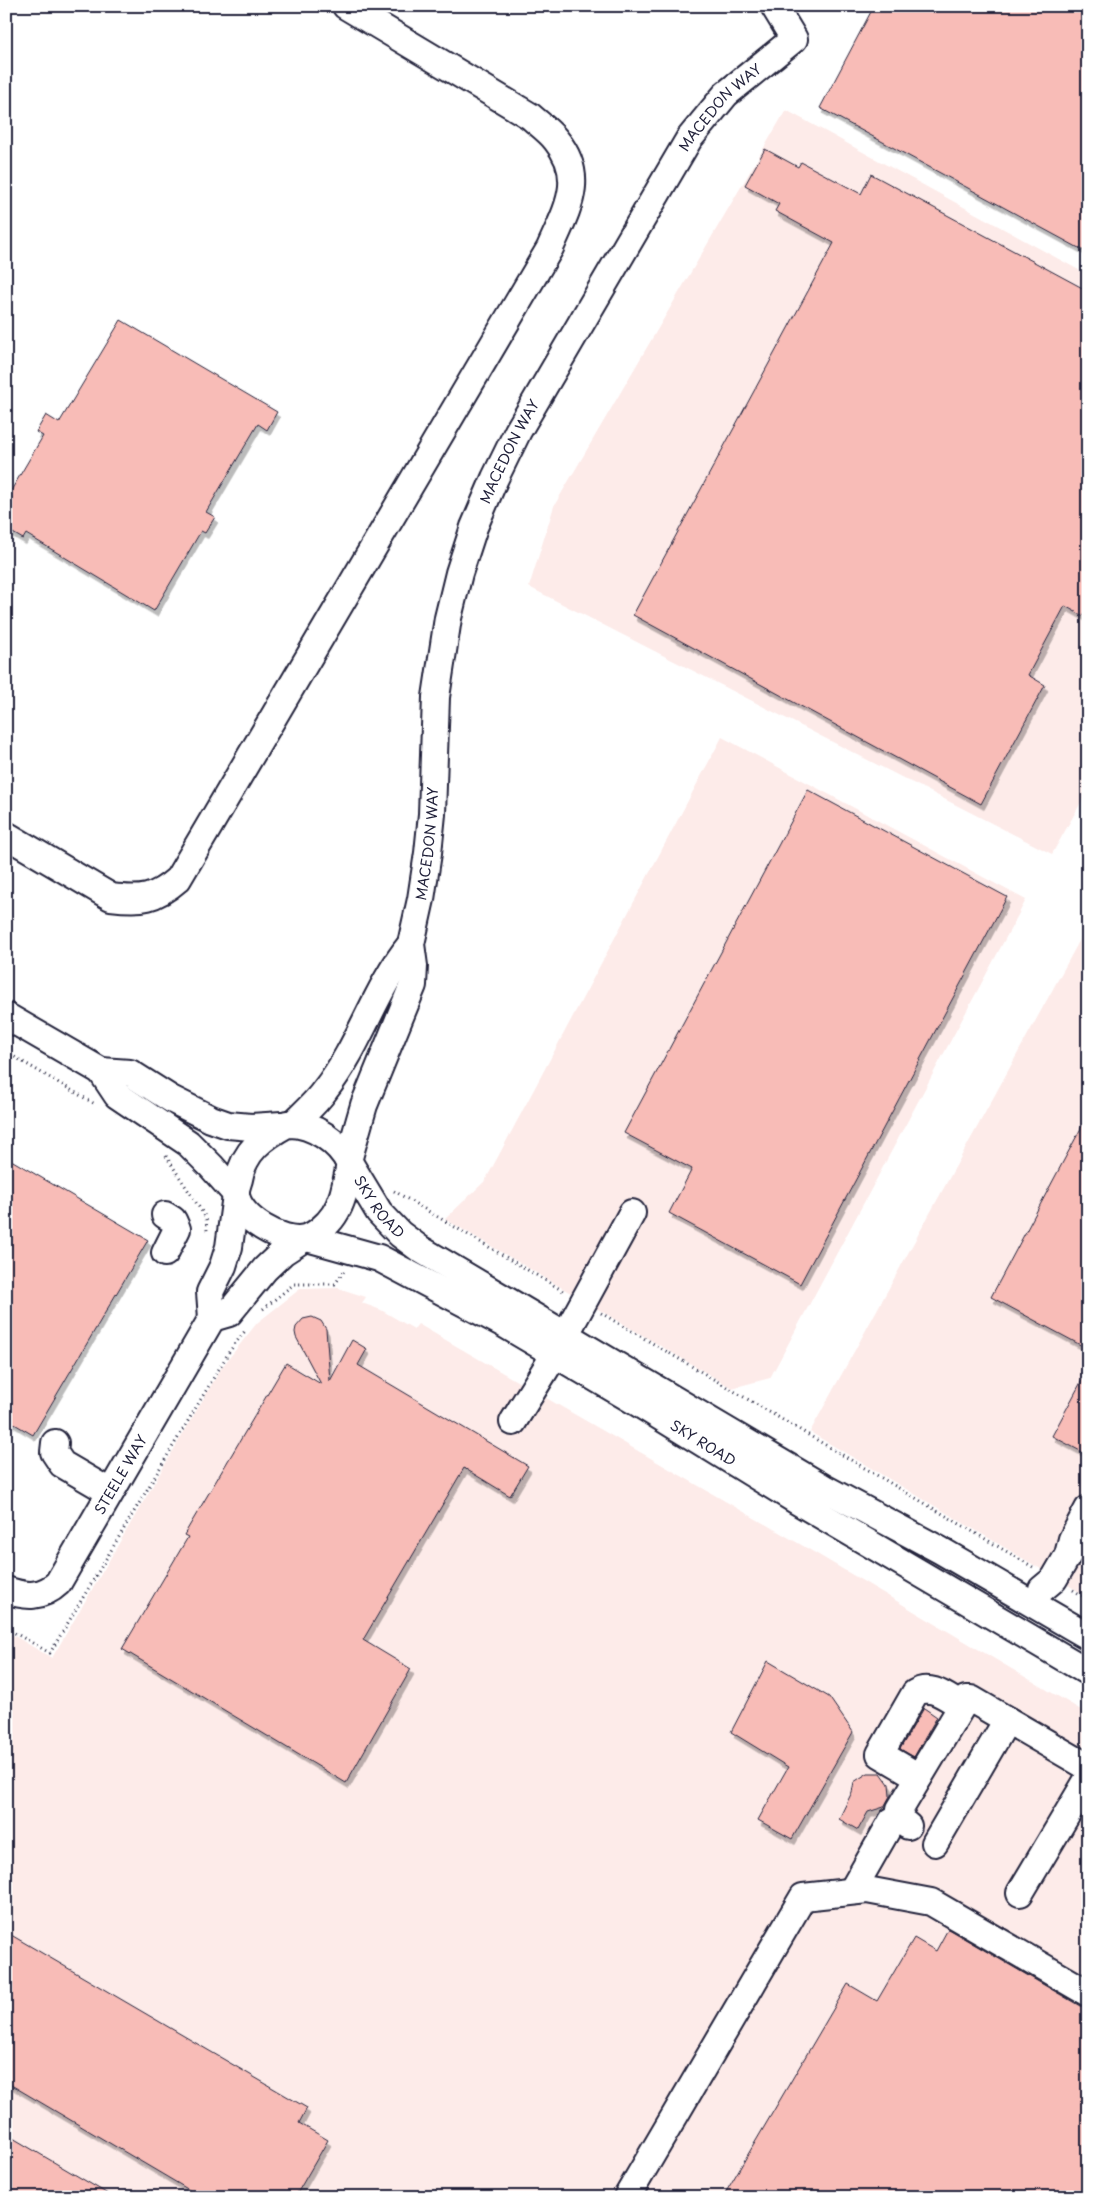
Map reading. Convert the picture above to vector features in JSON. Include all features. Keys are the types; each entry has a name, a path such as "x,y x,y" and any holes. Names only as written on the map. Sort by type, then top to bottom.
{"street":[{"path":"6,835 111,897 131,900 150,898 165,890 178,879 550,248 568,206 574,179 570,161 556,139 530,116 346,6"},
{"name":"MACEDON WAY","path":"349,1162 364,1105 412,985 414,966 411,944 421,899 432,814 436,697 441,660 459,573 474,527 495,478 550,374 689,139 708,114 741,81 794,39 774,6"},
{"name":"MACEDON WAY","path":"290,1124 326,1090 398,960 411,944"},
{"path":"6,1016 101,1071 130,1073 192,1109 228,1125 251,1128 290,1124 305,1127 325,1137 342,1151 349,1162 340,1205 334,1217 324,1227 283,1252 265,1268 229,1313 212,1318 210,1292 223,1266 229,1248 242,1164 248,1152 268,1134 290,1124"},
{"path":"101,1071 117,1095 188,1144 211,1166 236,1195 242,1207 257,1224 280,1235 305,1238"},
{"name":"SKY ROAD","path":"349,1162 379,1212 400,1234 461,1274 560,1344 797,1501 1088,1672"},
{"path":"514,1422 560,1344 632,1213"},
{"path":"165,1214 173,1220 177,1228 165,1253"},
{"name":"SKY ROAD","path":"305,1238 379,1258 504,1324 560,1344 935,1547 1037,1596 1088,1636"},
{"name":"STEELE WAY","path":"6,1590 35,1596 51,1590 58,1583 212,1318"},
{"path":"55,1443 54,1452 62,1464 110,1492"},
{"path":"1037,1596 1054,1579 1068,1555 1072,1539 1088,1509"},
{"path":"919,1777 880,1754 915,1693 921,1689 928,1689 962,1706"},
{"path":"852,1892 892,1821 904,1823 898,1815 900,1809 966,1699 971,1699 1088,1767"},
{"path":"935,1842 1007,1720"},
{"path":"1020,1894 1088,1779"},
{"path":"628,2197 803,1897 867,1890 931,1902 1088,1993"}],"path":[{"path":"6,1052 96,1104"},
{"path":"161,1149 206,1218 208,1237 229,1248"},
{"path":"265,1268 291,1287"}],"shaded area":[{"path":"786,110 1088,275 1088,790 1052,854 529,587 554,506"},
{"path":"722,737 1026,900 770,1378 732,1388 445,1219 485,1181"},
{"path":"1088,925 1088,1597 810,1432"},
{"path":"338,1288 366,1297 362,1303 381,1310 414,1329 418,1324 817,1554 1088,1714 1088,2197 6,2197 6,1631 52,1658 222,1367 257,1323 300,1289"}],"building":[{"path":"874,6 1088,6 1088,253 820,108"},
{"path":"765,149 798,167 801,162 861,194 871,174 1088,291 1088,607 1083,616 1065,606 1028,675 1045,685 981,804 633,615 834,243 775,211 779,204 745,185"},
{"path":"121,320 277,412 267,430 258,424 206,512 215,517 205,533 201,531 154,611 26,534 23,539 6,529 6,499 43,436 36,432 46,415 59,423"},
{"path":"808,790 1007,897 800,1284 669,1213 692,1169 624,1133"},
{"path":"1088,1115 1088,1349 991,1297"},
{"path":"6,1157 148,1240 33,1435 6,1419"},
{"path":"312,1317 321,1321 326,1329 330,1381 352,1340 367,1349 358,1365 528,1466 510,1496 464,1468 363,1640 411,1669 346,1783 122,1649 188,1537 184,1535 286,1363 321,1384 295,1332 296,1327 303,1319"},
{"path":"1088,1369 1088,1455 1052,1436"},
{"path":"768,1661 829,1697 853,1732 792,1839 758,1820 788,1767 731,1732"},
{"path":"924,1708 937,1717 914,1757 900,1749"},
{"path":"868,1773 881,1773 889,1784 890,1796 884,1807 868,1812 858,1830 839,1819 852,1792 854,1782"},
{"path":"948,1929 1080,2006 1088,2008 1088,2197 723,2197 848,1984 877,2001 914,1938 936,1951"},
{"path":"6,1932 307,2108 299,2123 328,2140 295,2197 201,2197 6,2082"},
{"path":"6,2134 113,2197 6,2197"}]}
